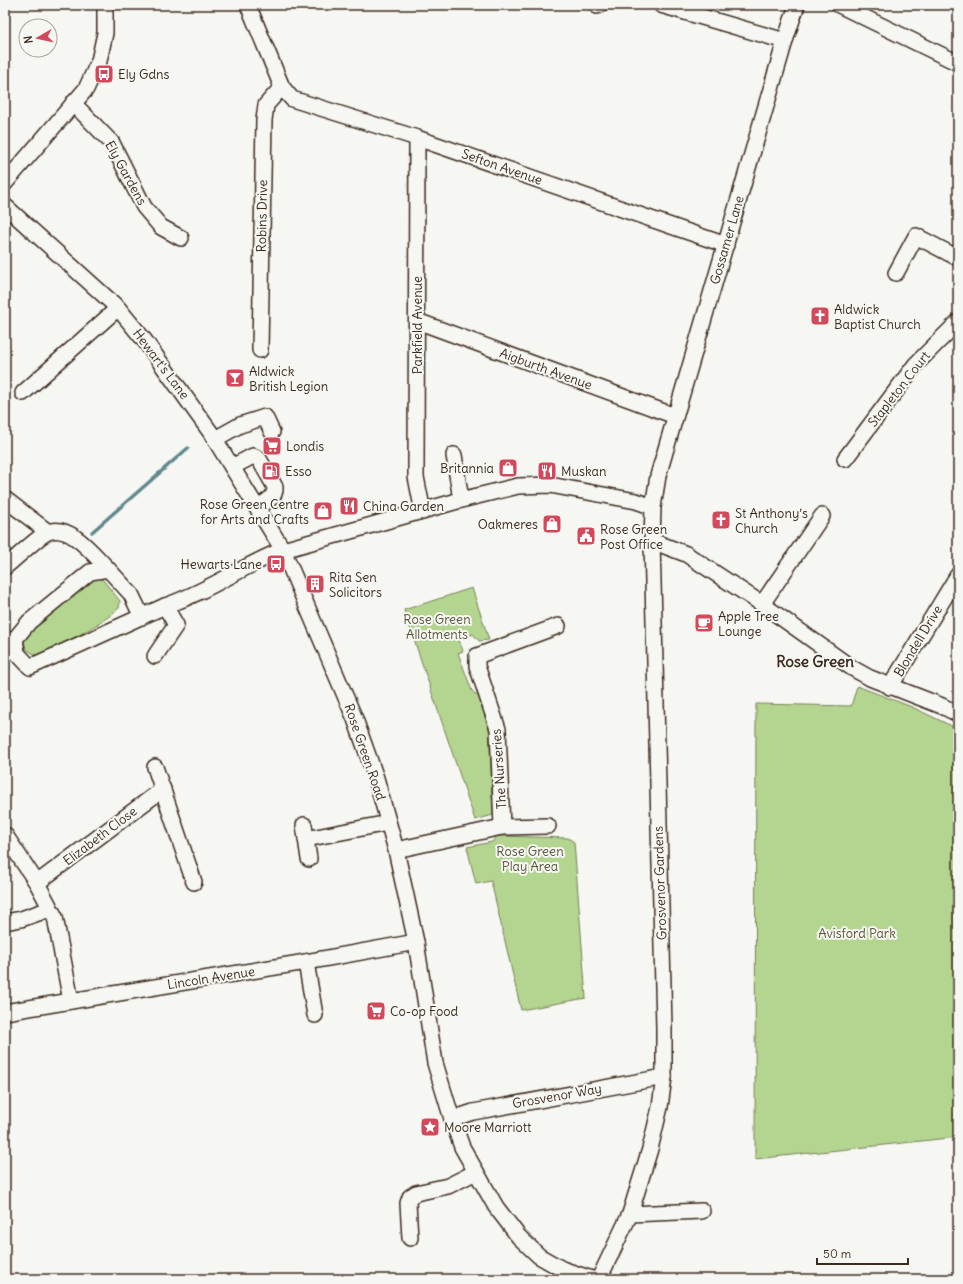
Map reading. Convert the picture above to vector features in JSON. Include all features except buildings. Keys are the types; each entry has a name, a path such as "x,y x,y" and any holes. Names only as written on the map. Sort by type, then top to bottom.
{"street":[{"path":"5,183 86,89 99,60 105,33 105,5"},
{"path":"248,5 282,87"},
{"path":"661,5 784,41"},
{"name":"Gossamer Lane","path":"658,476 784,41 797,5"},
{"path":"839,5 958,63"},
{"name":"Sefton Avenue","path":"282,87 292,99 417,138 726,245"},
{"name":"Robins Drive","path":"260,350 264,120 266,105 282,87"},
{"name":"Ely Gardens","path":"73,103 112,143 144,207 161,227 182,238"},
{"name":"Parkfield Avenue","path":"417,138 416,477 423,512"},
{"name":"Hewart's Lane","path":"5,206 118,308 170,373 215,439 283,550"},
{"path":"896,273 916,236 958,258"},
{"path":"23,392 118,308"},
{"name":"Aigburth Avenue","path":"417,321 675,416"},
{"name":"Stapleton Court","path":"845,460 916,364 958,322"},
{"path":"215,439 240,425 265,417 272,432"},
{"path":"454,455 461,500"},
{"path":"232,467 253,456 260,459 275,487 275,491 272,498 256,508"},
{"name":"Grosvenor Gardens","path":"599,1279 630,1214 650,1149 660,1107 664,1077 652,541 653,507 658,476"},
{"path":"108,569 90,572 28,622 14,639 17,653 30,667 165,606 186,599 261,558 283,550 423,512 461,500 518,486 533,485 550,486 636,501 653,507"},
{"path":"5,499 48,532"},
{"path":"762,604 822,516"},
{"path":"5,567 48,532 64,530 77,538 131,594 142,617"},
{"path":"652,541 686,554 762,604 852,668 890,686 942,706 958,714"},
{"name":"Rose Green Road","path":"283,550 355,720 376,778 396,850 416,942 435,1063 462,1147 496,1207 519,1237 539,1256 562,1269 592,1279"},
{"name":"Blondell Drive","path":"890,686 958,575"},
{"path":"154,656 176,625 165,606"},
{"name":"The Nurseries","path":"502,827 498,728 477,666 477,656 558,626"},
{"path":"156,767 194,882"},
{"name":"Elizabeth Close","path":"37,883 163,789"},
{"path":"309,859 305,832 388,823"},
{"name":"The Nurseries","path":"396,850 502,827 548,826"},
{"path":"5,834 37,883 55,918 71,1001"},
{"path":"5,922 21,919 50,909"},
{"name":"Lincoln Avenue","path":"5,1012 306,962 416,942"},
{"path":"306,962 315,1016"},
{"name":"Grosvenor Way","path":"452,1119 473,1112 664,1077"},
{"path":"410,1238 408,1203 410,1197 416,1193 448,1186 476,1172"},
{"path":"630,1214 702,1211"}],"green space":[{"path":"96,577 103,580 120,601 119,608 110,616 90,629 37,656 26,649 23,636 30,627"},
{"name":"Rose Green Allotments","path":"472,588 489,640 479,641 473,634 459,640 463,651 458,653 472,691 479,697 489,725 493,815 475,820 404,610"},
{"name":"Avisford Park","path":"857,686 912,707 958,729 958,1137 755,1159 756,704 851,706"},
{"name":"Rose Green Play Area","path":"497,836 568,838 574,842 586,998 521,1010 491,881 476,884 467,847 492,842"}],"waterway":[{"path":"92,532 188,448"}],"place":[{"name":"Ely Gdns","path":"104,74"},
{"name":"Aldwick Baptist Church","path":"820,316"},
{"name":"Aldwick British Legion","path":"235,378"},
{"name":"Londis","path":"272,446"},
{"name":"Britannia","path":"508,468"},
{"name":"Esso","path":"271,471"},
{"name":"Muskan","path":"547,471"},
{"name":"China Garden","path":"349,506"},
{"name":"Rose Green Centre for Arts and Crafts","path":"323,511"},
{"name":"St Anthony’s Church","path":"721,520"},
{"name":"Oakmeres","path":"552,524"},
{"name":"Rose Green Post Office","path":"586,536"},
{"name":"Hewarts Lane","path":"276,564"},
{"name":"Rita Sen Solicitors","path":"315,584"},
{"name":"Apple Tree Lounge","path":"704,623"},
{"name":"Co-op Food","path":"376,1011"},
{"name":"Moore Marriott","path":"430,1127"}],"district":[{"name":"Rose Green","path":"815,661"}]}
